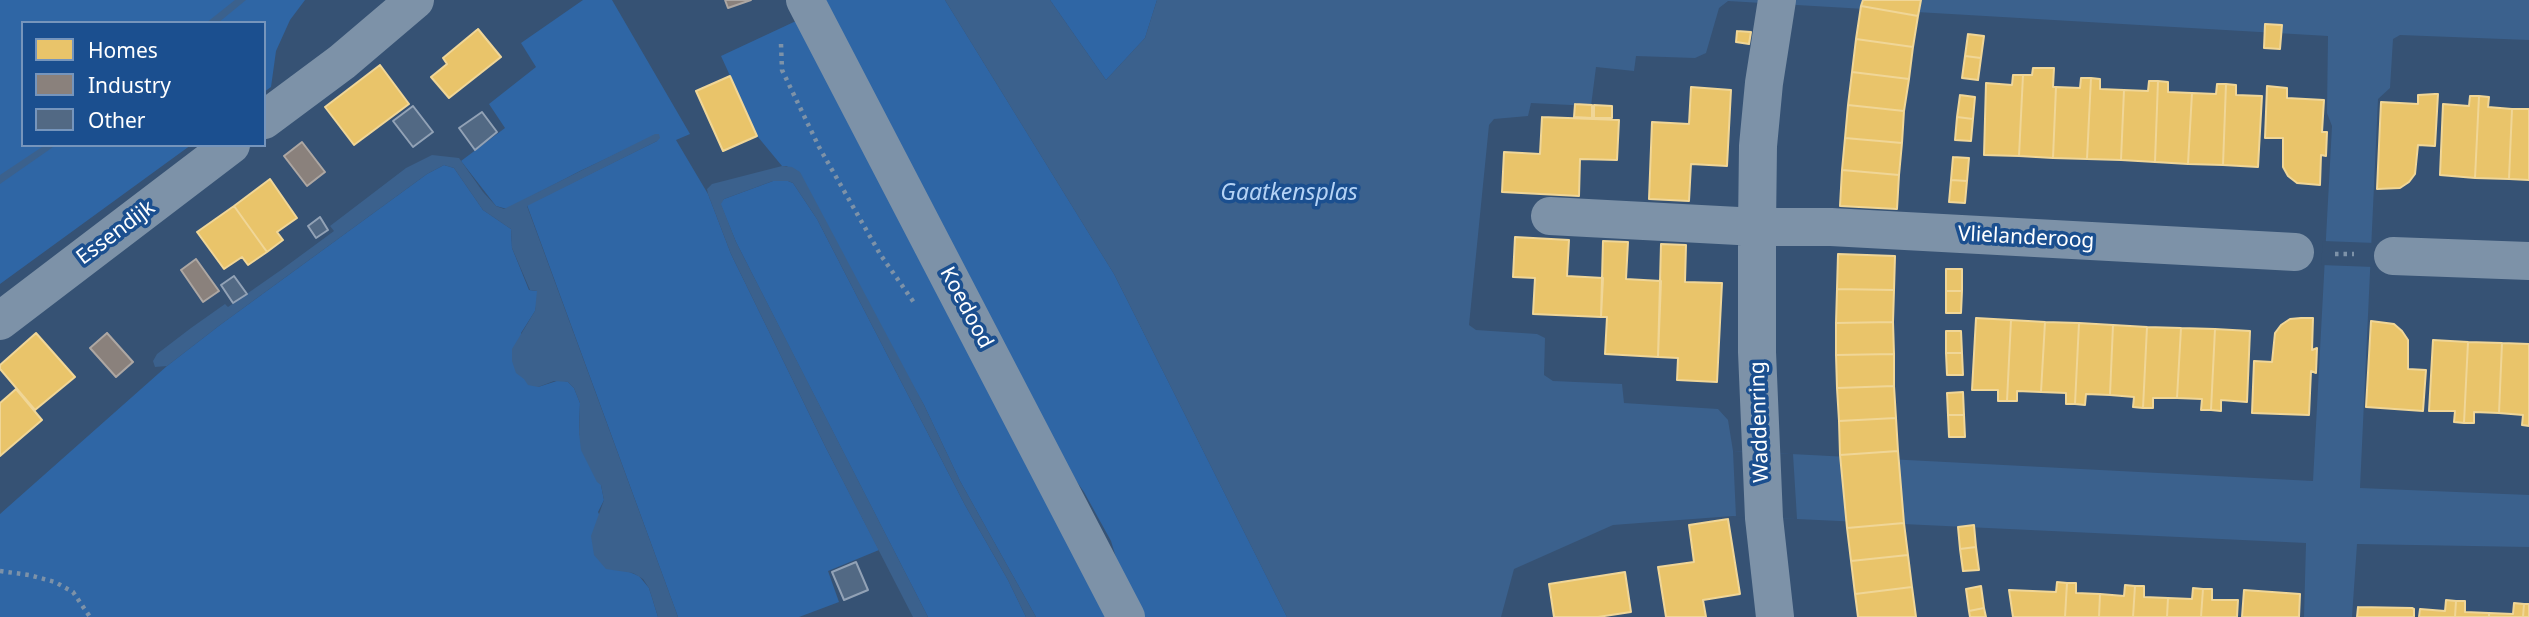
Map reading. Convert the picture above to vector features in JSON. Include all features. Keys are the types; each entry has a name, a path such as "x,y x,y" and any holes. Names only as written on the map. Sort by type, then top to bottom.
{"street":[{"path":"266,119 342,62 415,0"},
{"name":"Koedood","path":"805,0 1126,617"},
{"name":"Waddenring","path":"1775,617 1764,517 1757,352 1757,227 1758,146 1764,83 1777,2"},
{"name":"Essendijk","path":"0,321 229,147"},
{"path":"1550,216 1757,227"},
{"name":"Vlielanderoog","path":"1757,227 1831,227 2295,252"},
{"path":"2393,256 2529,261"}],"path":[{"path":"2295,252 2393,256"},
{"path":"0,571 55,582 73,592 90,617"}],"shaded area":[{"path":"0,0 305,0 290,20 276,51 271,87 266,91 266,21 21,21 21,147 188,147 0,284"},
{"path":"583,0 612,0 690,134 676,140 708,194 731,254 879,550 828,571 839,602 799,617 678,617 527,205 657,141 659,134 507,209 496,206 461,161 505,128 489,104 536,67 521,43"},
{"path":"820,0 945,0 1114,274 1287,617 1144,617 1117,561 1111,541 1084,492 1067,468"},
{"path":"1050,0 1157,0 1145,38 1106,80"},
{"path":"796,21 1109,617 1036,617 960,481 924,405 787,166 782,166 758,137 721,56"},
{"path":"444,165 454,168 483,210 511,229 512,248 529,290 537,291 535,311 521,333 538,387 560,380 568,382 574,388 580,403 579,433 601,485 604,500 598,512 627,571 639,576 649,588 658,617 0,617 0,514 167,366 427,174"},
{"path":"773,181 793,183 817,219 1026,617 928,617 736,242 720,203 724,199"}],"water":[{"path":"235,0 246,0 220,21 209,21"},
{"name":"Gaatkensplas","path":"945,0 1050,0 1106,80 1145,38 1157,0 2529,0 2529,40 2400,35 2393,39 2390,88 2378,99 2360,488 2529,495 2529,547 2357,544 2352,617 2304,617 2306,543 1733,516 1613,525 1514,569 1501,617 1287,617 1114,274","holes":["1728,1 2328,36 2327,113 2332,126 2313,481 1733,451 1728,420 1718,409 1624,403 1622,384 1553,381 1544,375 1545,338 1537,334 1476,330 1469,325 1489,125 1494,119 1528,116 1531,103 1591,106 1596,67 1634,71 1636,56 1695,58 1706,53 1719,8"]},
{"path":"659,134 657,141 527,206 678,617 658,617 649,588 643,579 633,573 606,569 594,555 591,536 604,500 601,485 581,450 580,403 574,388 568,382 554,381 538,387 528,385 516,373 512,349 535,311 537,291 530,290 512,248 511,229 483,210 454,168 444,165 427,174 167,366 155,367 153,361 157,354 225,304 228,307 334,231 330,226 406,168 432,155 459,158 483,192 496,206 504,209"},
{"path":"42,147 53,147 0,184 0,175"},
{"path":"782,166 792,167 800,172 924,405 960,481 1036,617 1026,617 817,219 793,183 773,181 724,199 721,204 736,242 928,617 913,617 731,254 708,194 707,189 712,184"}],"pier":[{"path":"2323,241 2375,243 2374,267 2321,265"},
{"path":"1733,451 1793,454 1797,519 1736,517"}],"building: Homes":[{"path":"1863,0 1921,0 1918,16 1861,6"},
{"path":"1861,6 1918,16 1913,47 1856,39"},
{"path":"2265,24 2282,25 2280,49 2264,48"},
{"path":"478,29 501,57 449,98 431,77 447,64 443,58"},
{"path":"1737,31 1751,32 1749,44 1736,42"},
{"path":"1968,34 1984,36 1981,58 1965,56"},
{"path":"1856,39 1913,47 1909,79 1852,72"},
{"path":"1965,56 1981,58 1978,80 1962,78"},
{"path":"380,65 409,104 354,145 325,107"},
{"path":"2033,68 2054,68 2053,87 2056,87 2053,158 2019,156 2023,75 2032,75"},
{"path":"1852,72 1909,79 1904,111 1848,105"},
{"path":"2013,75 2023,75 2019,156 1984,155 1986,83 2012,85"},
{"path":"730,76 757,136 723,151 696,91"},
{"path":"2081,78 2091,78 2087,159 2053,158 2056,87 2080,88"},
{"path":"2091,78 2100,79 2100,89 2124,90 2121,160 2087,159"},
{"path":"2149,81 2158,81 2155,162 2121,160 2124,90 2148,91"},
{"path":"2158,81 2168,82 2168,92 2192,93 2188,164 2155,162"},
{"path":"2217,84 2226,84 2223,165 2188,164 2192,93 2216,94"},
{"path":"2226,84 2236,85 2236,95 2262,96 2258,167 2223,165"},
{"path":"2267,86 2287,88 2287,98 2324,100 2322,132 2327,132 2326,156 2321,155 2320,185 2297,183 2288,176 2283,167 2283,138 2265,138"},
{"path":"1691,87 1731,90 1727,166 1691,164 1689,201 1649,199 1652,122 1689,124"},
{"path":"2438,94 2435,146 2418,145 2415,174 2409,182 2400,188 2377,189 2381,102 2418,104 2418,95"},
{"path":"1960,95 1975,97 1973,119 1957,117"},
{"path":"2470,96 2479,96 2475,178 2440,175 2443,104 2469,106"},
{"path":"2479,96 2489,97 2488,107 2512,109 2509,179 2475,178"},
{"path":"1575,104 1592,105 1592,118 1574,117"},
{"path":"1594,105 1612,106 1612,118 1594,118"},
{"path":"1848,105 1904,111 1902,143 1845,138"},
{"path":"2512,109 2529,109 2529,180 2509,179"},
{"path":"1542,117 1619,120 1617,160 1580,159 1579,196 1502,192 1504,152 1540,154"},
{"path":"1957,117 1973,119 1971,141 1955,140"},
{"path":"1845,138 1902,143 1899,175 1842,170"},
{"path":"1953,157 1969,158 1967,181 1951,180"},
{"path":"1842,170 1899,175 1897,209 1840,206"},
{"path":"270,179 297,218 277,232 283,240 267,252 234,206"},
{"path":"1951,180 1967,181 1965,203 1949,202"},
{"path":"234,206 267,252 248,265 242,257 224,269 197,232"},
{"path":"1515,237 1569,240 1567,276 1603,278 1601,317 1533,314 1535,278 1513,277"},
{"path":"1603,241 1628,242 1626,279 1661,281 1658,357 1605,354 1607,317 1601,317"},
{"path":"1661,244 1686,245 1685,282 1722,283 1717,382 1677,380 1678,358 1658,357"},
{"path":"1838,254 1895,256 1894,290 1837,289"},
{"path":"1946,269 1962,269 1962,291 1946,291"},
{"path":"1837,289 1894,290 1893,322 1836,323"},
{"path":"1946,291 1962,291 1961,313 1946,313"},
{"path":"1976,318 2011,320 2007,401 1998,401 1998,390 1972,390"},
{"path":"2313,318 2312,350 2317,348 2316,373 2311,371 2309,415 2252,413 2254,361 2272,362 2275,333 2281,325 2290,319"},
{"path":"2011,320 2045,322 2041,392 2017,391 2017,401 2007,401"},
{"path":"2371,321 2394,324 2402,331 2408,340 2408,369 2426,370 2423,411 2366,407"},
{"path":"1893,322 1894,354 1836,355 1836,323"},
{"path":"2045,322 2079,323 2075,404 2066,404 2066,393 2041,392"},
{"path":"2079,323 2113,325 2110,395 2086,394 2085,405 2075,404"},
{"path":"2113,325 2147,327 2143,408 2133,407 2134,397 2110,395"},
{"path":"2147,327 2181,328 2177,398 2153,398 2153,408 2143,408"},
{"path":"2181,328 2215,329 2211,410 2201,410 2202,399 2177,398"},
{"path":"2215,329 2250,331 2247,402 2221,400 2221,411 2211,410"},
{"path":"1946,331 1961,331 1962,353 1946,353"},
{"path":"36,333 75,377 35,410 0,369 0,365"},
{"path":"2433,340 2468,342 2464,423 2454,422 2455,411 2429,411"},
{"path":"2468,342 2502,343 2499,413 2474,412 2474,423 2464,423"},
{"path":"2502,343 2529,344 2529,426 2522,425 2523,415 2499,413"},
{"path":"1946,353 1962,353 1963,375 1947,375"},
{"path":"1894,354 1894,386 1837,388 1836,355"},
{"path":"1894,386 1896,418 1839,421 1837,388"},
{"path":"16,389 42,420 0,456 0,403"},
{"path":"1963,392 1964,415 1948,415 1947,393"},
{"path":"1948,415 1964,415 1965,437 1949,437"},
{"path":"1896,418 1898,451 1840,455 1839,421"},
{"path":"1898,451 1904,523 1847,528 1840,455"},
{"path":"1728,519 1740,594 1703,600 1706,617 1666,617 1658,567 1694,562 1689,525"},
{"path":"1904,523 1908,555 1851,561 1847,528"},
{"path":"1974,525 1976,547 1960,549 1958,527"},
{"path":"1976,547 1979,570 1963,571 1960,549"},
{"path":"1908,555 1912,587 1855,594 1851,561"},
{"path":"1625,572 1631,612 1598,617 1554,617 1549,584"},
{"path":"2057,582 2067,583 2065,617 2013,617 2009,590 2056,592"},
{"path":"2067,583 2076,583 2076,593 2100,594 2099,617 2065,617"},
{"path":"2125,585 2135,586 2133,617 2099,617 2100,594 2124,596"},
{"path":"1981,586 1984,608 1969,611 1966,589"},
{"path":"2135,586 2144,586 2144,597 2168,598 2167,617 2133,617"},
{"path":"1912,587 1916,617 1858,617 1855,594"},
{"path":"2193,588 2203,589 2201,617 2167,617 2168,598 2192,599"},
{"path":"2203,589 2212,589 2212,600 2238,600 2237,617 2201,617"},
{"path":"2244,590 2300,594 2299,617 2242,617"},
{"path":"2446,600 2456,601 2455,617 2419,617 2420,609 2445,611"},
{"path":"2456,601 2465,601 2465,612 2489,613 2489,617 2455,617"},
{"path":"2514,603 2524,604 2523,617 2489,617 2489,613 2513,614"},
{"path":"2524,604 2529,604 2529,617 2523,617"},
{"path":"2358,607 2412,608 2414,617 2357,617"},
{"path":"1984,608 1986,617 1970,617 1969,611"}],"building: Industry":[{"path":"725,0 751,0 728,8"},
{"path":"302,142 325,172 307,186 284,156"},
{"path":"196,259 219,291 203,302 181,270"},
{"path":"107,333 133,362 116,377 90,348"}],"building: Other":[{"path":"413,106 433,132 413,147 393,121"},
{"path":"482,112 497,132 475,150 459,128"},
{"path":"320,217 328,230 316,238 308,226"},
{"path":"234,276 247,294 233,303 221,285"},
{"path":"856,562 868,590 844,600 832,572"}]}
